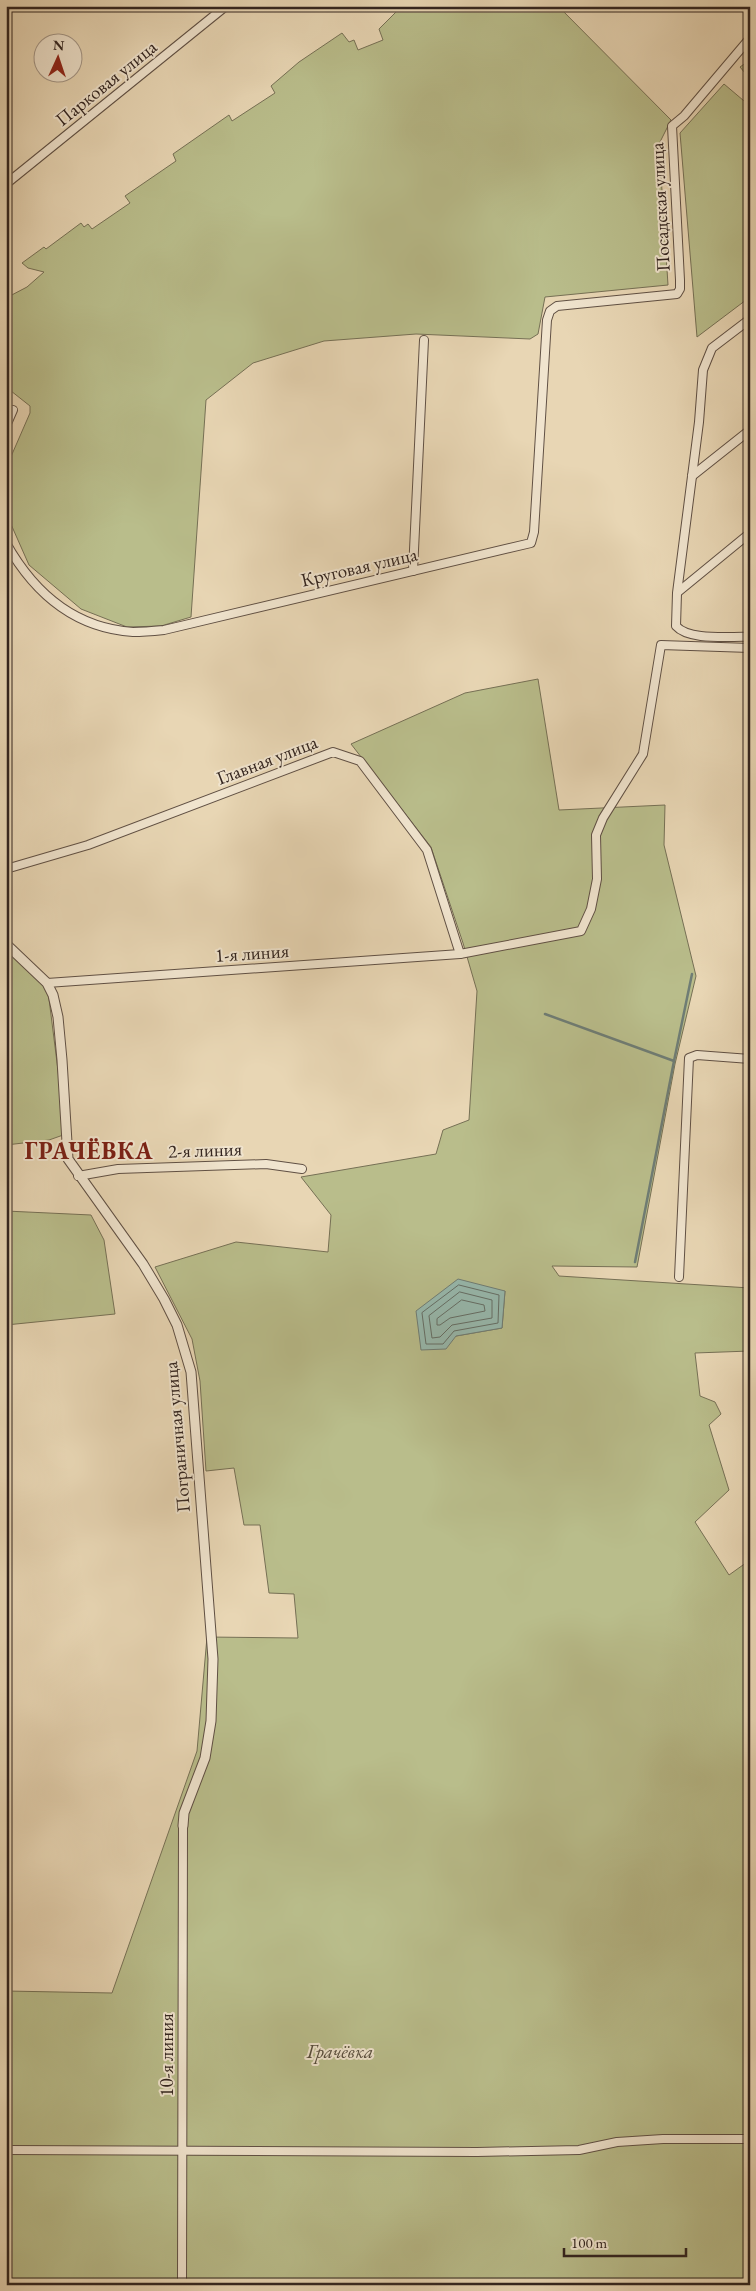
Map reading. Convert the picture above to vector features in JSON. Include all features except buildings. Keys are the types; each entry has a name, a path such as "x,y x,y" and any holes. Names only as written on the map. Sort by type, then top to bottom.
{"street":[{"name":"Парковая улица","path":"6,184 226,6"},
{"path":"654,6 663,6"},
{"name":"Посадская улица","path":"547,320 550,311 557,306 677,294 680,289 680,280 672,126 684,116 750,38"},
{"path":"750,319 712,348 704,370 677,593 676,626 681,632 690,635 750,637"},
{"name":"Круговая улица","path":"6,543 23,570 40,591 60,607 82,619 105,627 134,632 164,630 531,543 534,532 547,320"},
{"path":"413,571 424,340"},
{"path":"6,426 13,410"},
{"path":"692,476 750,430"},
{"path":"677,593 684,585 750,533"},
{"name":"1-я линия","path":"47,983 460,954 581,931 591,909 597,879 596,835 604,818 643,754 661,646 750,648"},
{"name":"Главная улица","path":"6,869 88,845 333,752 360,762 427,850 460,954"},
{"name":"Пограничная улица","path":"6,944 47,983 58,1017 65,1093 68,1159 78,1176 143,1264 164,1299 177,1326 187,1354 193,1390 202,1532 213,1659 211,1722 205,1758 184,1813 183,1826"},
{"path":"679,1277 689,1058 697,1055 750,1059"},
{"name":"2-я линия","path":"78,1176 118,1169 256,1164 302,1169"},
{"name":"10-я линия","path":"182,2285 183,1826"},
{"path":"6,2150 467,2152 579,2150 617,2142 664,2139 750,2139"}],"green space":[{"path":"402,6 558,6 671,120 659,144 668,285 545,297 538,334 530,339 416,334 324,341 253,363 206,400 191,617 161,626 127,627 81,609 29,565 6,513 6,468 30,413 30,406 6,387 6,298 27,287 44,272 28,268 22,263 44,247 46,249 81,223 84,227 88,224 92,229 130,203 125,196 176,161 173,154 229,115 232,121 275,93 271,86 299,62 342,33 349,42 354,40 358,50 383,40 379,29"},
{"path":"750,60 750,79 740,67"},
{"path":"724,84 750,106 750,297 697,337 680,133"},
{"name":"Грачёвка","path":"538,679 559,810 665,805 664,845 696,976 675,1064 637,1267 552,1266 559,1276 750,1288 750,1351 695,1353 700,1396 715,1402 721,1414 709,1425 729,1490 695,1522 729,1575 750,1560 750,2285 6,2285 6,1991 112,1993 197,1751 207,1637 298,1638 294,1594 269,1593 260,1525 244,1525 234,1468 206,1471 200,1381 192,1339 155,1267 236,1242 328,1252 331,1215 301,1177 436,1154 443,1130 469,1120 477,991 463,943 431,847 351,744 465,693","holes":["505,1291 502,1328 456,1336"]},
{"path":"6,948 47,983 66,1134 49,1140 6,1145"},
{"path":"6,1211 91,1215 104,1240 115,1314 6,1325"}],"water":[{"path":"458,1279 505,1291 502,1328 456,1336 446,1349 421,1350 416,1311"}],"waterway":[{"path":"674,1061 692,974"},
{"path":"545,1014 674,1061 635,1262"}],"district":[{"name":"ГРАЧЁВКА","path":"89,1150"}]}
